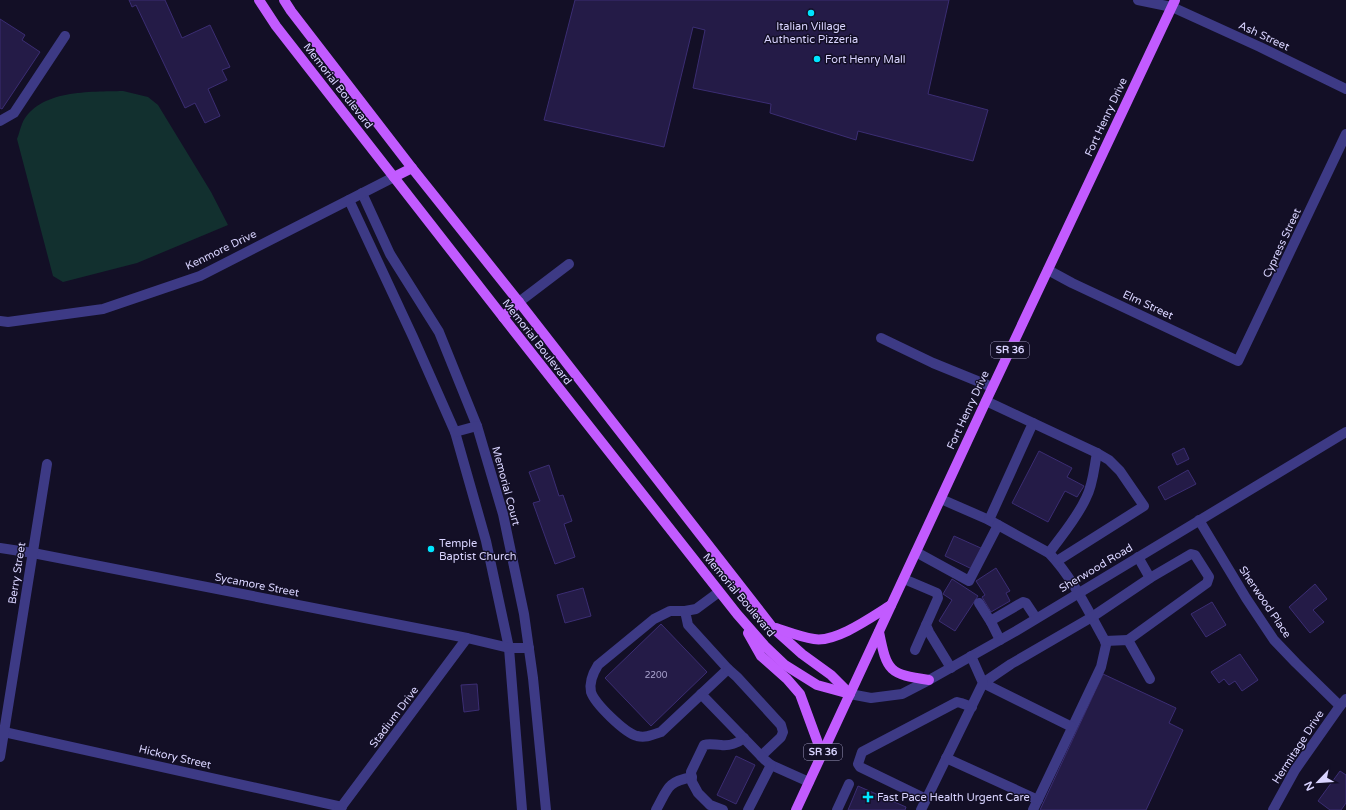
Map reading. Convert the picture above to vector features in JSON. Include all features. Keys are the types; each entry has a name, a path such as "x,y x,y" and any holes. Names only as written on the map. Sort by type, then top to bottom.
{"main road":[{"name":"Memorial Boulevard","path":"259,0 276,26 502,317 737,614 765,646 785,664 817,685 850,694"},
{"name":"Memorial Boulevard","path":"284,0 412,168 519,302 773,628 802,654 831,675 850,694"},
{"name":"Fort Henry Drive","path":"796,810 992,387 1048,270 1170,2"},
{"path":"394,177 412,168"},
{"path":"502,317 519,302"},
{"path":"773,628 815,640 832,638 847,632 891,605"},
{"path":"737,614 761,656 787,679 800,694 822,754"},
{"path":"879,632 882,648 889,667 902,676 929,680"}],"street":[{"name":"Ash Street","path":"1138,0 1170,2 1346,89"},
{"path":"0,121 14,113 65,36"},
{"name":"Cypress Street","path":"1238,361 1346,134"},
{"name":"Kenmore Drive","path":"0,321 8,322 103,309 200,276 394,177"},
{"name":"Memorial Court","path":"362,193 390,254 439,332 477,426 503,514 524,614 546,810"},
{"path":"348,200 413,337 455,432 486,541 509,648 522,810"},
{"path":"519,302 569,264"},
{"name":"Elm Street","path":"1048,270 1238,361"},
{"path":"880,338 933,363 992,387"},
{"path":"986,401 1110,460 1120,471 1144,506 1057,561"},
{"path":"989,520 1033,423"},
{"path":"455,432 477,426"},
{"name":"Sherwood Road","path":"850,694 870,698 902,694 929,680 1000,640 1346,432"},
{"path":"1049,553 1075,518 1087,498 1091,486 1097,453"},
{"name":"Berry Street","path":"0,756 47,464"},
{"path":"941,499 989,520 1049,553 1057,561 1078,593 1106,641 1101,666 1033,810"},
{"name":"Sherwood Place","path":"1199,520 1246,598 1274,640 1296,664 1343,702"},
{"path":"916,552 970,581 998,525"},
{"name":"Sycamore Street","path":"0,548 33,553 467,638 509,648 529,648"},
{"path":"921,810 983,682 1092,617 1150,578 1191,554 1195,555 1209,577 1207,583 1128,640 1106,641"},
{"path":"1138,557 1150,578"},
{"path":"904,579 937,593 938,598 915,650"},
{"path":"719,592 696,609 670,611 654,619 598,665 592,675 591,691 599,704 626,731 636,736 648,737 661,732 728,669"},
{"path":"990,622 1023,602 1026,603 1036,618"},
{"path":"979,603 1000,640"},
{"path":"685,611 688,625 781,725 783,732 781,737 761,756"},
{"path":"926,625 951,668"},
{"name":"Stadium Drive","path":"340,808 467,638"},
{"path":"1128,640 1150,679"},
{"path":"971,656 983,682 1072,726"},
{"path":"701,694 761,756 772,765 809,782"},
{"path":"926,799 860,767 858,764 862,752 957,702 972,707"},
{"name":"Hermitage Drive","path":"1273,810 1295,770 1343,702"},
{"name":"Hickory Street","path":"4,732 340,808"},
{"path":"723,810 710,805 698,793 692,782 692,772 704,745 709,744 722,746 738,742 744,738"},
{"path":"946,758 1038,800"},
{"path":"748,810 772,765"},
{"path":"656,810 670,785 678,780 692,777"},
{"path":"837,810 849,784"}],"green space":[{"path":"123,91 148,97 158,105 211,192 228,225 137,263 63,282 53,276 17,139 22,124 30,113 40,104 53,98 81,93"}],"building":[{"path":"129,0 165,0 182,38 210,25 230,67 222,70 227,80 208,89 220,116 205,123 195,103 185,108 136,5 132,7"},
{"name":"Fort Henry Mall","path":"575,0 949,0 928,94 988,110 973,161 858,131 856,140 770,113 771,104 693,88 705,30 693,27 664,147 544,120"},
{"path":"0,19 25,35 22,40 40,52 2,109 0,108"},
{"path":"1184,448 1189,459 1177,465 1172,454"},
{"path":"1039,451 1072,468 1067,477 1084,486 1077,497 1065,491 1048,522 1012,503"},
{"path":"549,465 559,496 563,495 572,521 564,524 575,557 555,564 533,503 540,501 529,472"},
{"path":"1188,470 1196,484 1165,500 1158,487"},
{"path":"954,536 983,549 974,570 945,556"},
{"path":"996,568 1010,591 1006,593 1010,601 991,612 982,597 985,595 976,581"},
{"path":"952,579 978,596 955,631 939,621 952,600 943,594"},
{"path":"1315,584 1327,599 1313,610 1324,622 1310,633 1289,607"},
{"path":"583,588 591,616 565,623 557,595"},
{"path":"1212,602 1226,625 1206,637 1191,614"},
{"path":"661,624 707,672 651,726 605,678"},
{"path":"1240,654 1258,680 1242,691 1235,681 1229,685 1224,679 1219,683 1211,672"},
{"path":"1103,674 1176,708 1169,723 1183,730 1146,810 1040,810"},
{"path":"477,684 479,710 464,712 461,685"},
{"path":"736,756 755,765 736,804 717,795"},
{"path":"1340,771 1346,775 1346,803 1341,810 1330,810 1318,801"},
{"name":"Fast Pace Health Urgent Care","path":"858,786 906,807 905,810 848,810"}],"place":[{"name":"Italian Village Authentic Pizzeria","path":"811,13"},
{"name":"Fort Henry Mall","path":"817,59"},
{"name":"Temple Baptist Church","path":"431,549"},
{"name":"Fast Pace Health Urgent Care","path":"868,797"}]}
